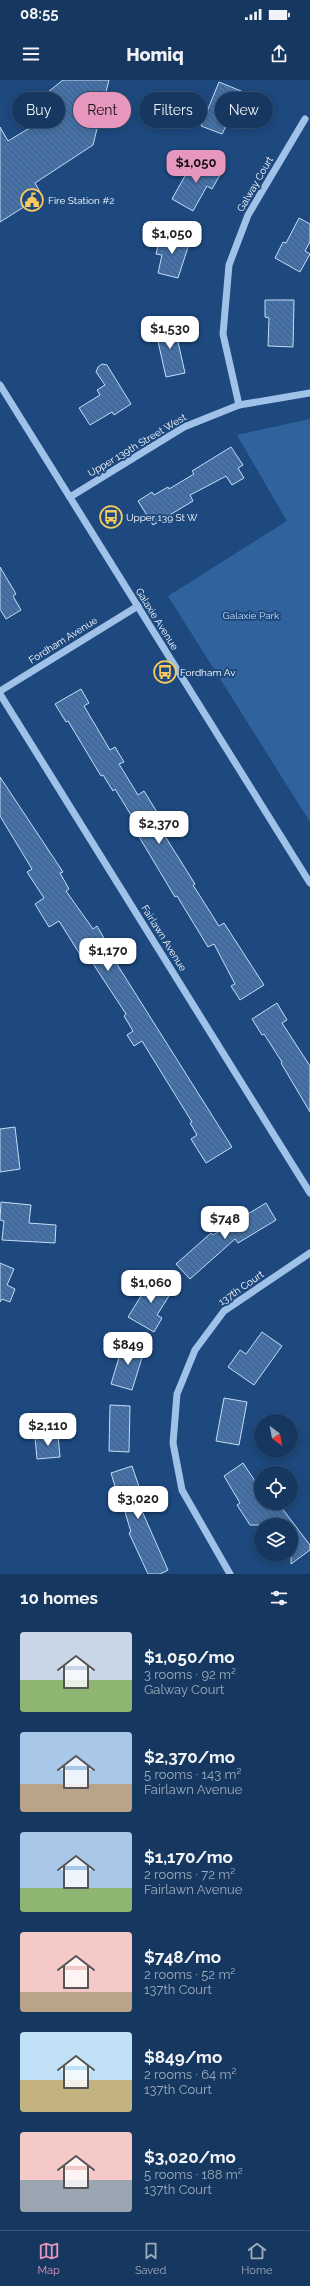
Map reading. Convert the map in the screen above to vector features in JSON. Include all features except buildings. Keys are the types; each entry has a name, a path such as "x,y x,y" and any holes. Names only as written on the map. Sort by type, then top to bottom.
{"street":[{"name":"Galway Court","path":"239,404 224,334 229,265 248,214 305,119"},
{"name":"Galaxie Avenue","path":"0,385 310,883"},
{"name":"Upper 139th Street West","path":"70,497 184,427 239,404 310,393"},
{"name":"Fordham Avenue","path":"0,691 138,606"},
{"name":"Fairlawn Avenue","path":"0,694 310,1193"},
{"name":"137th Court","path":"230,1574 182,1490 173,1443 177,1394 195,1350 224,1311 310,1254"}],"green space":[{"name":"Galaxie Park","path":"310,419 310,822 168,596 287,521 237,435"}],"place":[{"name":"Fire Station #2","path":"32,200"},
{"name":"Upper 139 St W","path":"111,517"},
{"name":"Fordham Av","path":"165,672"}]}
